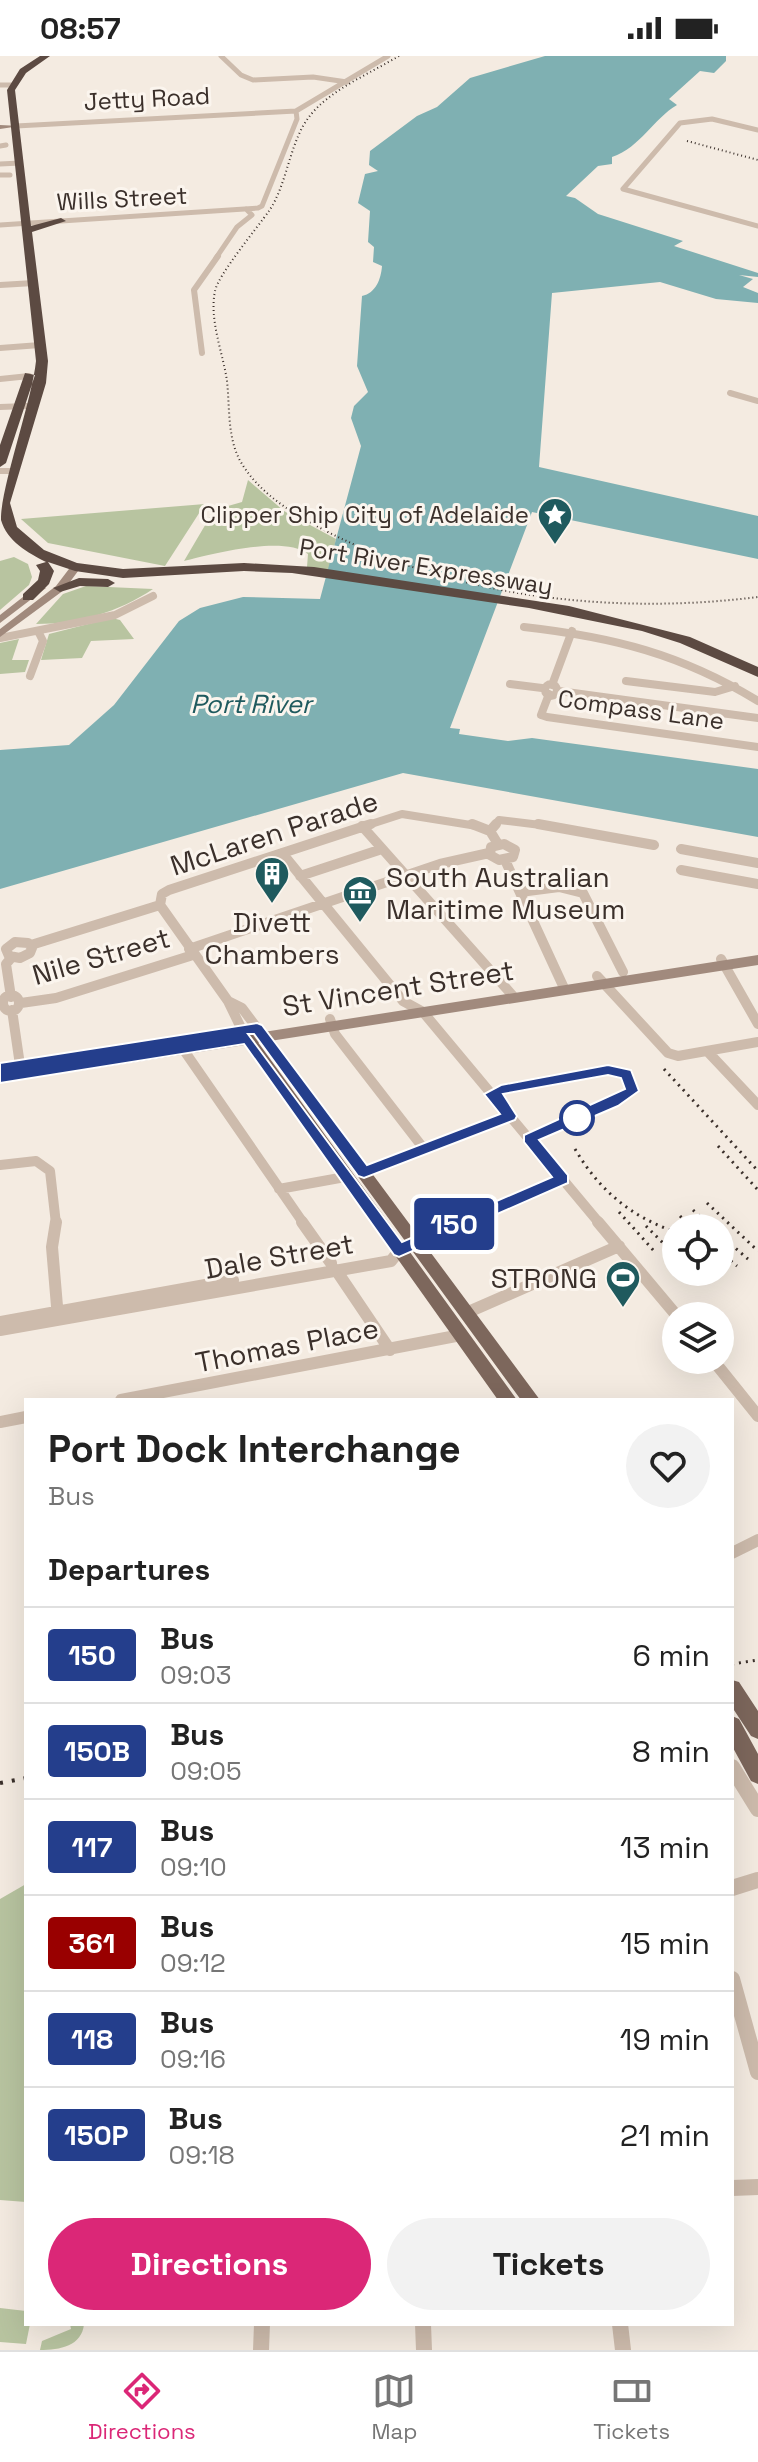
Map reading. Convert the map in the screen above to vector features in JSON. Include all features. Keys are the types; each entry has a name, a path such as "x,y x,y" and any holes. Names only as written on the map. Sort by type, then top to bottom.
{"highway":[{"path":"36,362 27,346 27,226 20,163 7,127 4,85 13,70 37,56"},
{"path":"4,85 46,56"},
{"path":"7,127 3,146 4,169 40,345 33,406 7,471 4,516 13,532 43,555 73,572"},
{"path":"27,226 61,221"},
{"path":"0,463 4,440 18,406 35,380"},
{"path":"0,538 14,551 43,565 73,572"},
{"path":"28,597 45,579 47,571 43,565"},
{"name":"Port River Expressway","path":"73,572 139,575 234,568 286,571 571,613 658,629 733,658 758,673"},
{"name":"Port River Expressway","path":"73,572 164,582 286,571"},
{"path":"60,588 86,581 164,582"},
{"name":"Port River Expressway","path":"571,613 655,633 723,660 758,681"}],"main road":[{"path":"1,631 60,588 73,572"},
{"path":"1,631 28,597 73,572"},
{"path":"28,613 33,631"},
{"name":"St Vincent Street","path":"0,1068 419,1009 722,962 758,953"},
{"name":"St Vincent Street","path":"599,979 623,972 758,960"},
{"path":"252,1033 364,1172 461,1335 529,1398"},
{"path":"252,1033 345,1177 466,1313 507,1398"},
{"name":"St Vincent Street","path":"0,1078 183,1049 252,1033"},
{"path":"734,1692 757,1728"},
{"path":"734,1716 757,1728"},
{"path":"734,1730 758,1774"}],"street":[{"path":"221,56 241,75 253,80 313,77 347,82"},
{"path":"246,209 262,206 297,119 296,111 388,56"},
{"name":"Jetty Road","path":"7,127 296,111"},
{"path":"758,130 705,118 678,122 671,130 671,137 623,189 758,226"},
{"path":"4,169 20,163"},
{"path":"202,353 194,290 237,227 252,215 246,209"},
{"name":"Wills Street","path":"61,221 246,209"},
{"name":"Wills Street","path":"0,225 27,226"},
{"path":"0,285 28,283"},
{"path":"0,348 40,345"},
{"path":"0,379 35,380"},
{"path":"730,393 758,401"},
{"path":"0,407 33,406"},
{"path":"1,631 33,631 115,615 153,596"},
{"path":"524,627 615,637 652,647 735,686 758,701"},
{"path":"30,676 43,641 33,631"},
{"path":"551,690 572,631"},
{"path":"626,681 715,692 735,686"},
{"path":"510,684 758,718"},
{"name":"Compass Lane","path":"551,690 541,715 547,717 758,747"},
{"path":"708,711 715,692"},
{"name":"McLaren Parade","path":"31,945 160,905 162,894 169,890 362,826 411,813 490,831"},
{"path":"505,860 513,857 515,850 498,844 490,831 504,818 654,845"},
{"path":"362,826 512,993"},
{"path":"498,844 491,847 489,853 505,860 563,985"},
{"path":"300,876 382,849"},
{"path":"681,849 758,863"},
{"path":"282,853 403,1001 419,1009 665,1302"},
{"name":"Nile Street","path":"8,1005 56,998 407,875 489,853"},
{"path":"681,870 758,884"},
{"path":"520,892 559,887 583,893 623,972"},
{"path":"160,905 252,1033"},
{"path":"127,915 156,916 171,922"},
{"path":"12,957 6,951 11,944 31,945 28,955 12,957 6,964 11,997 8,1005 20,1065"},
{"path":"722,962 758,1024"},
{"path":"599,979 668,1053 678,1056 758,1042"},
{"path":"330,1022 424,1149"},
{"path":"183,1049 390,1350"},
{"path":"707,1051 758,1105"},
{"path":"364,1172 510,1116"},
{"path":"0,1165 36,1161 50,1171 57,1228 52,1247 57,1316"},
{"path":"279,1189 345,1177"},
{"name":"Dale Street","path":"0,1330 57,1316 334,1267 391,1261 407,1247 562,1179"},
{"path":"466,1313 619,1246"},
{"name":"Dale Street","path":"0,1322 57,1316"},
{"name":"Thomas Place","path":"132,1398 461,1335"},
{"path":"724,1374 758,1416"},
{"path":"0,1422 24,1417"},
{"path":"734,1552 758,1540"},
{"path":"734,1770 758,1809"},
{"path":"734,1887 758,1880"},
{"path":"734,1986 758,2072"},
{"path":"734,2188 758,2187"},
{"path":"261,2350 262,2326"},
{"path":"423,2326 424,2350"},
{"path":"620,2326 623,2350"}],"green space":[{"path":"248,480 284,511 336,539 329,570 307,567 308,554 282,546 247,548 184,561 214,510 242,502"},
{"path":"205,504 165,566 48,543 21,519"},
{"path":"14,557 28,564 32,577 29,585 0,610 0,561"},
{"path":"86,586 153,589 98,615 67,622 36,624 63,594"},
{"path":"112,618 120,620 134,639 91,641 82,658 41,660 49,634"},
{"path":"19,639 12,660 29,660 25,672 0,674 0,643"},
{"path":"24,1885 24,2202 0,2200 0,1899"},
{"path":"0,2308 24,2311 24,2326 30,2326 26,2344 0,2342"},
{"path":"70,2326 83,2326 79,2337 69,2345 40,2350 42,2341 71,2329"}],"water":[{"name":"Port River","path":"545,56 726,56 726,61 714,73 700,71 669,99 677,105 631,147 612,157 612,164 598,166 566,196 575,198 598,214 683,241 674,246 758,273 758,277 739,275 753,279 743,287 758,293 758,303 716,299 660,282 552,293 539,467 758,516 758,559 532,512 450,728 460,729 459,734 508,741 532,738 758,769 758,837 403,773 0,889 0,750 69,745 114,705 179,621 200,608 243,597 320,599 361,446 351,418 354,406 368,392 357,366 362,296 377,285 382,266 373,262 374,247 368,242 370,211 358,203 365,174 378,171 369,165 370,151 417,116 437,107 470,78"}],"railway":[{"path":"399,56 339,90 309,117 297,138 275,200 230,263 215,291 215,325 227,381 231,435 242,464 269,495 326,531 376,554 482,586 593,602 648,604 758,597"},
{"path":"687,141 758,160"},
{"path":"664,1069 758,1171"},
{"path":"718,1146 758,1190"},
{"path":"575,1149 584,1164 618,1200 662,1227"},
{"path":"707,1203 758,1251"},
{"path":"693,1210 697,1214"},
{"path":"619,1212 655,1252"},
{"path":"646,1226 662,1242"},
{"path":"734,1247 748,1259"},
{"path":"734,1664 758,1660"},
{"path":"0,1783 24,1778"}],"bus line":[{"name":"150","path":"0,1068 257,1028 364,1172 510,1116 491,1094 501,1090 618,1070 631,1080 632,1091 613,1103 529,1139 562,1179 424,1237 399,1251 247,1039 0,1078"}],"place":[{"name":"Clipper Ship City of Adelaide","path":"555,546"},
{"name":"Divett Chambers","path":"272,905"},
{"name":"South Australian Maritime Museum","path":"360,924"},
{"name":"STRONG","path":"623,1309"}]}
